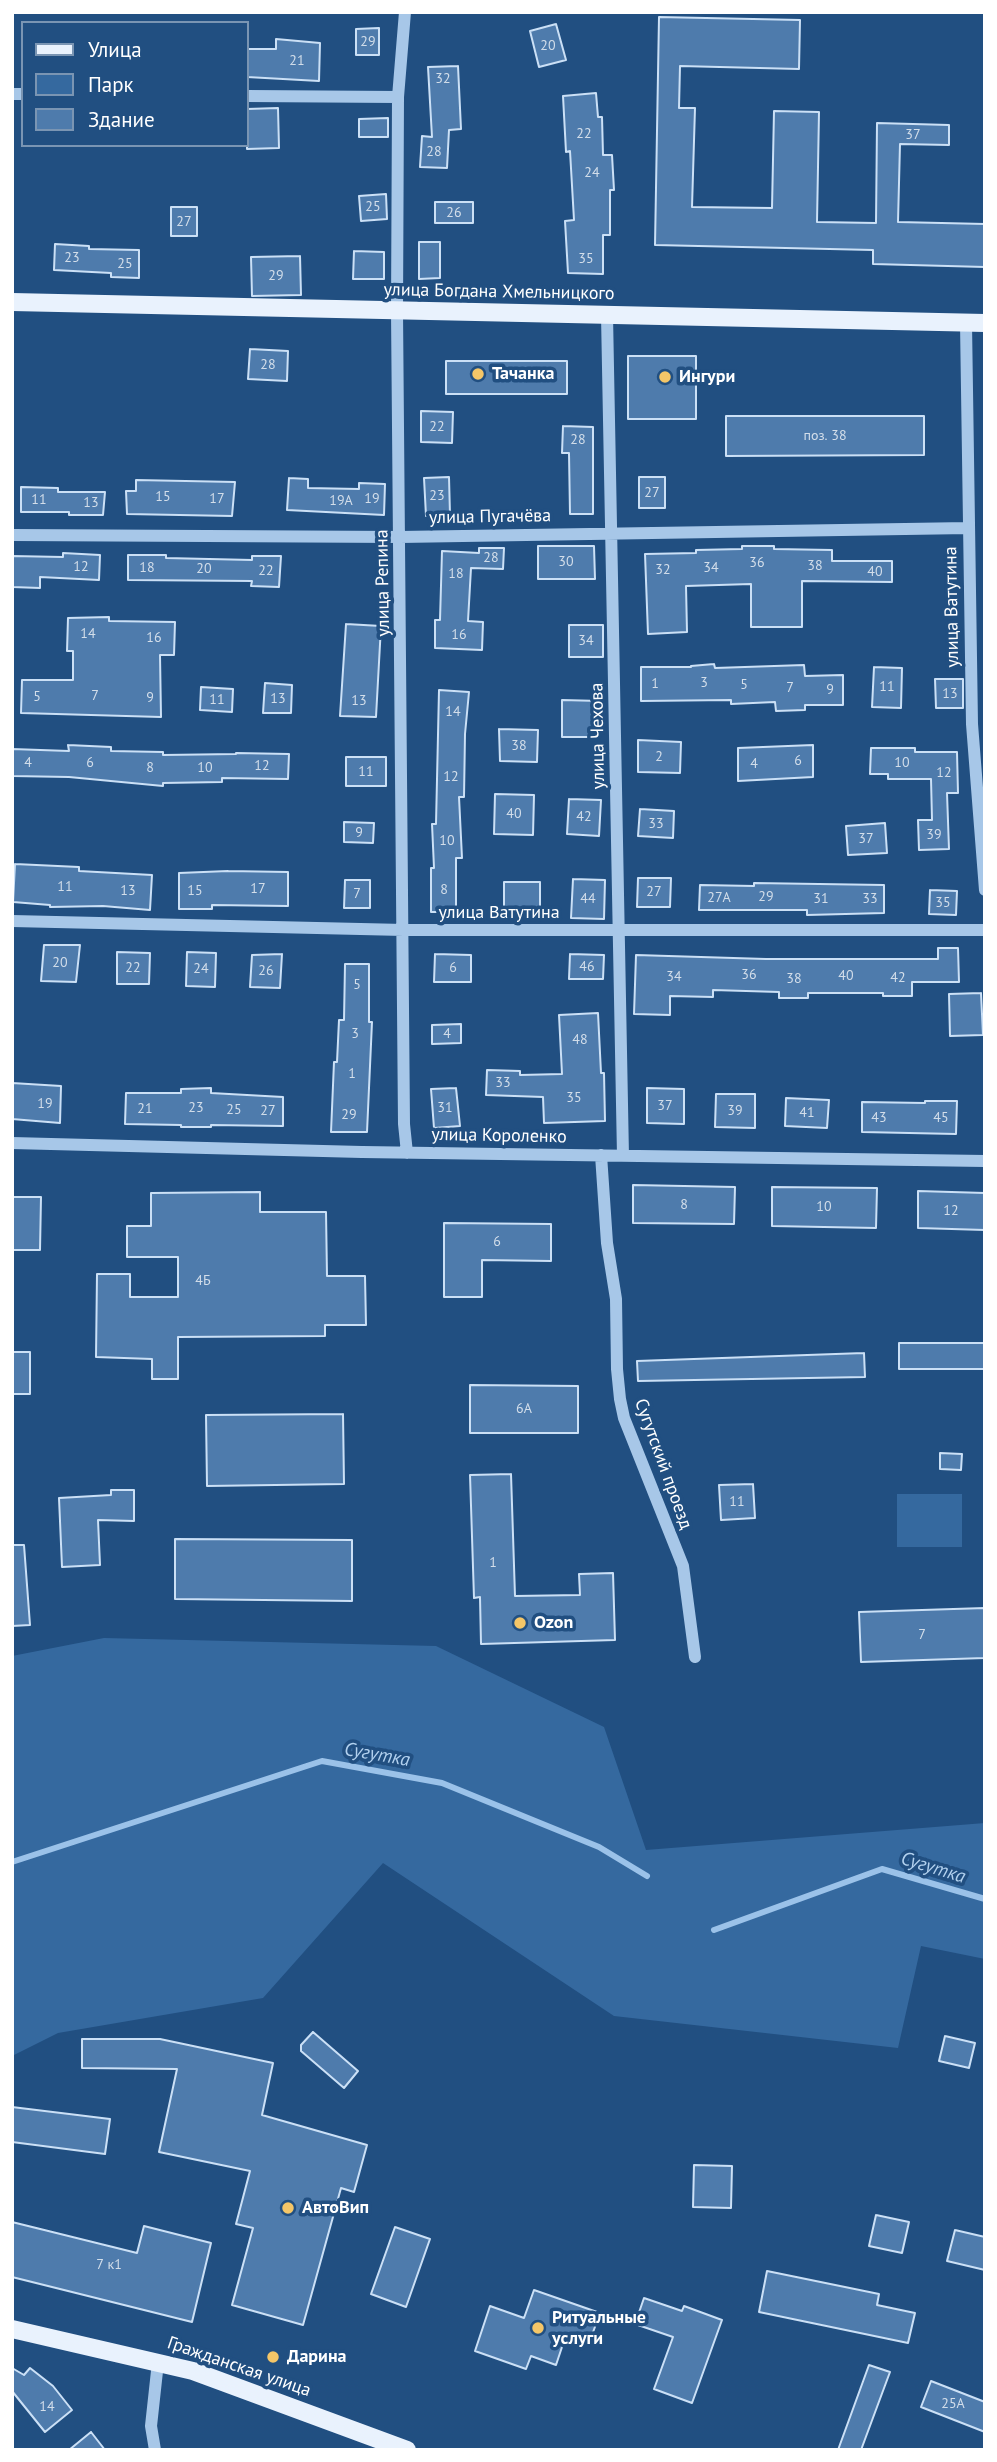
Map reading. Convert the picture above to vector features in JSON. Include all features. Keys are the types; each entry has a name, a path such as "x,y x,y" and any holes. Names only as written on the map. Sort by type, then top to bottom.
{"main road":[{"name":"улица Богдана Хмельницкого","path":"12,302 976,323"},
{"name":"Гражданская улица","path":"12,2329 193,2371 407,2450"}],"street":[{"name":"улица Репина","path":"405,12 398,97 397,310 404,1124 407,1153"},
{"path":"248,96 398,97"},
{"name":"улица Чехова","path":"607,315 623,1156"},
{"name":"улица Ватутина","path":"976,323 968,528 972,724 985,890"},
{"name":"улица Пугачёва","path":"12,535 400,537 968,528"},
{"name":"улица Ватутина","path":"12,921 404,930 985,930"},
{"name":"улица Короленко","path":"12,1143 407,1153 985,1161"},
{"name":"Сугутский проезд","path":"601,1156 607,1243 616,1299 620,1399 624,1418 683,1566 695,1657"},
{"path":"155,2450 151,2426 158,2362"}],"green space":[{"path":"897,1494 962,1494 962,1547 897,1547"},
{"path":"104,1638 436,1646 604,1727 646,1850 985,1823 985,1959 921,1946 898,2048 614,2016 383,1863 263,1998 58,2033 12,2056 12,1656"}],"building":[{"path":"659,17 800,20 799,69 680,66 679,108 695,108 692,207 772,208 774,111 819,112 817,222 876,223 877,123 949,125 949,145 900,144 898,222 985,224 985,267 873,264 873,250 655,245"},
{"path":"556,24 566,60 539,67 530,31"},
{"path":"379,28 379,55 356,55 356,29"},
{"path":"276,39 320,43 319,81 248,77 248,49 276,49"},
{"path":"458,66 461,129 449,130 447,168 420,167 422,136 432,137 428,67"},
{"path":"596,93 598,117 602,117 603,155 612,155 614,190 610,190 610,235 603,235 603,274 568,273 565,221 574,220 570,151 566,152 563,96"},
{"path":"278,108 279,148 247,149 248,109"},
{"path":"388,118 388,137 359,137 359,119"},
{"path":"386,194 387,219 361,221 359,196"},
{"path":"435,202 473,202 473,223 435,223"},
{"path":"171,207 197,207 197,236 171,236"},
{"path":"419,242 440,242 440,278 419,279"},
{"path":"55,244 89,246 89,249 139,250 139,278 111,277 111,273 54,270"},
{"path":"354,251 384,252 384,279 353,279"},
{"path":"300,256 301,295 252,296 251,257"},
{"path":"250,349 288,351 287,381 248,379"},
{"path":"628,356 696,356 696,419 628,419"},
{"path":"446,361 567,361 567,394 446,394"},
{"path":"421,411 453,412 452,443 421,442"},
{"path":"726,416 924,416 924,455 726,456"},
{"path":"563,426 593,427 593,514 570,514 569,453 562,453"},
{"path":"449,477 450,515 426,516 424,478"},
{"path":"639,477 665,477 665,508 639,508"},
{"path":"289,478 308,479 308,488 359,489 359,483 385,484 384,515 287,510"},
{"path":"136,480 235,482 232,516 127,514 126,491 136,491"},
{"path":"21,487 58,488 58,492 105,492 103,515 21,512"},
{"path":"538,546 594,546 595,579 538,579"},
{"path":"742,546 832,550 832,561 892,561 892,582 802,581 802,627 751,627 751,584 686,586 687,632 648,634 645,554 696,553 696,550 742,549"},
{"path":"479,548 504,548 503,569 471,568 468,621 483,622 482,650 435,648 435,620 440,620 442,551 479,553"},
{"path":"63,553 100,555 99,580 40,577 40,588 12,587 12,556 63,557"},
{"path":"128,555 252,560 252,556 281,556 279,587 251,586 252,581 128,580"},
{"path":"109,617 109,621 175,622 174,655 160,655 161,717 21,713 22,680 73,680 73,651 67,651 68,618"},
{"path":"346,624 381,626 376,717 340,716"},
{"path":"569,625 603,625 603,657 569,657"},
{"path":"714,664 715,668 804,665 805,676 843,675 843,705 805,705 805,710 776,711 775,702 731,704 731,700 641,701 641,667"},
{"path":"874,667 902,668 901,708 872,707"},
{"path":"935,679 963,679 963,708 936,708"},
{"path":"265,683 292,685 291,713 263,713"},
{"path":"201,687 233,689 232,712 200,710"},
{"path":"439,690 469,692 464,797 459,797 462,858 456,858 456,912 431,912 431,868 434,868 432,824 436,824"},
{"path":"562,700 600,701 599,737 562,737"},
{"path":"499,729 538,730 537,762 500,761"},
{"path":"638,740 681,742 680,773 638,772"},
{"path":"68,745 111,747 111,751 163,752 163,755 289,754 288,779 222,778 222,782 163,783 163,786 69,777 12,776 12,749 69,751"},
{"path":"813,745 813,777 738,781 738,748"},
{"path":"871,748 957,752 958,793 947,793 949,849 919,850 918,820 932,820 931,779 888,779 888,774 870,774"},
{"path":"346,757 386,757 386,786 346,786"},
{"path":"495,794 534,795 533,835 494,834"},
{"path":"569,799 601,800 599,836 567,834"},
{"path":"640,809 674,811 673,838 638,836"},
{"path":"344,822 374,823 373,843 344,842"},
{"path":"885,823 887,853 848,855 846,826"},
{"path":"15,864 79,867 79,871 152,875 150,910 103,906 50,907 13,902"},
{"path":"288,872 288,906 212,905 212,909 179,909 179,873"},
{"path":"638,878 671,878 670,907 637,907"},
{"path":"573,879 605,880 604,919 571,918"},
{"path":"345,880 370,880 370,908 344,908"},
{"path":"504,882 540,882 540,917 504,917"},
{"path":"754,883 884,885 884,913 807,915 807,910 699,910 700,885 754,886"},
{"path":"930,890 957,891 956,915 929,914"},
{"path":"44,945 80,945 76,982 41,981"},
{"path":"938,948 958,948 959,982 912,982 912,996 883,996 883,993 808,993 808,998 779,998 779,992 713,990 713,997 670,996 670,1015 634,1014 636,955 766,959 938,959"},
{"path":"117,952 150,953 149,984 117,984"},
{"path":"187,952 216,953 215,987 186,986"},
{"path":"282,954 280,988 250,987 252,955"},
{"path":"435,954 471,955 471,982 434,982"},
{"path":"570,954 604,955 603,979 569,979"},
{"path":"345,964 369,964 369,1022 372,1022 367,1132 331,1132 334,1062 337,1062 339,1020 344,1020"},
{"path":"981,993 983,1035 950,1036 949,994"},
{"path":"598,1013 601,1073 604,1073 605,1121 544,1123 543,1097 486,1095 487,1070 520,1071 520,1075 562,1074 559,1015"},
{"path":"461,1024 461,1043 432,1044 432,1025"},
{"path":"12,1083 61,1086 60,1123 12,1119"},
{"path":"211,1088 211,1093 283,1097 283,1126 181,1127 125,1124 126,1093 181,1093 181,1089"},
{"path":"456,1088 460,1126 434,1128 431,1089"},
{"path":"647,1088 684,1089 684,1124 647,1123"},
{"path":"716,1094 755,1094 755,1128 715,1127"},
{"path":"786,1098 829,1100 827,1128 785,1126"},
{"path":"957,1101 956,1134 862,1132 862,1102"},
{"path":"633,1185 735,1187 734,1224 633,1223"},
{"path":"772,1187 877,1188 876,1228 772,1226"},
{"path":"918,1191 985,1193 985,1230 918,1228"},
{"path":"260,1192 260,1212 326,1212 327,1276 365,1276 366,1325 325,1325 325,1336 178,1337 178,1379 152,1379 152,1359 96,1357 97,1274 130,1274 130,1297 178,1297 178,1257 127,1257 127,1226 151,1226 151,1193"},
{"path":"12,1197 41,1197 40,1250 12,1250"},
{"path":"444,1223 551,1224 551,1261 482,1260 482,1297 444,1297"},
{"path":"899,1343 985,1343 985,1369 899,1369"},
{"path":"12,1352 30,1352 30,1394 12,1394"},
{"path":"864,1353 865,1377 638,1381 637,1361"},
{"path":"470,1385 578,1386 578,1433 470,1433"},
{"path":"343,1414 344,1484 207,1486 206,1415"},
{"path":"940,1453 962,1454 961,1470 940,1469"},
{"path":"511,1474 515,1596 580,1595 579,1574 613,1573 615,1640 481,1644 480,1597 474,1598 470,1475"},
{"path":"753,1484 755,1518 721,1520 719,1485"},
{"path":"111,1490 134,1490 134,1521 98,1520 100,1565 62,1567 59,1498 111,1495"},
{"path":"175,1539 352,1540 352,1601 175,1599"},
{"path":"12,1545 24,1545 30,1625 12,1626"},
{"path":"985,1608 985,1658 861,1662 859,1612"},
{"path":"313,2032 358,2071 344,2088 301,2051 301,2045"},
{"path":"945,2036 975,2043 969,2068 939,2061"},
{"path":"82,2039 160,2039 273,2063 262,2115 367,2145 354,2192 341,2188 303,2325 232,2305 253,2228 236,2224 250,2171 159,2152 177,2069 82,2068"},
{"path":"12,2107 110,2119 105,2154 12,2142"},
{"path":"694,2165 732,2166 731,2208 693,2207"},
{"path":"876,2215 909,2222 902,2253 869,2246"},
{"path":"12,2222 137,2253 144,2226 211,2243 192,2322 12,2277"},
{"path":"395,2227 430,2239 406,2307 371,2294"},
{"path":"955,2230 985,2237 985,2270 947,2261"},
{"path":"767,2271 879,2294 877,2305 915,2313 908,2343 759,2312"},
{"name":"Ритуальные услуги","path":"534,2290 600,2313 588,2346 565,2338 556,2365 531,2356 526,2369 475,2351 490,2306 524,2318"},
{"path":"644,2298 682,2311 684,2306 722,2320 692,2403 654,2389 673,2337 635,2324"},
{"path":"869,2365 890,2372 861,2450 838,2450"},
{"path":"12,2368 24,2375 30,2368 53,2386 72,2410 45,2432 12,2391"},
{"path":"931,2381 985,2402 985,2432 921,2407"},
{"path":"91,2432 105,2450 69,2450"}],"waterway":[{"name":"Сугутка","path":"12,1862 322,1761 442,1783 599,1847 647,1876"},
{"name":"Сугутка","path":"714,1930 882,1869 985,1899"}],"place":[{"name":"Тачанка","path":"478,374"},
{"name":"Ингури","path":"665,377"},
{"name":"Ozon","path":"520,1623"},
{"name":"АвтоВип","path":"288,2208"},
{"name":"Ритуальные услуги","path":"538,2328"},
{"name":"Дарина","path":"273,2357"}]}
